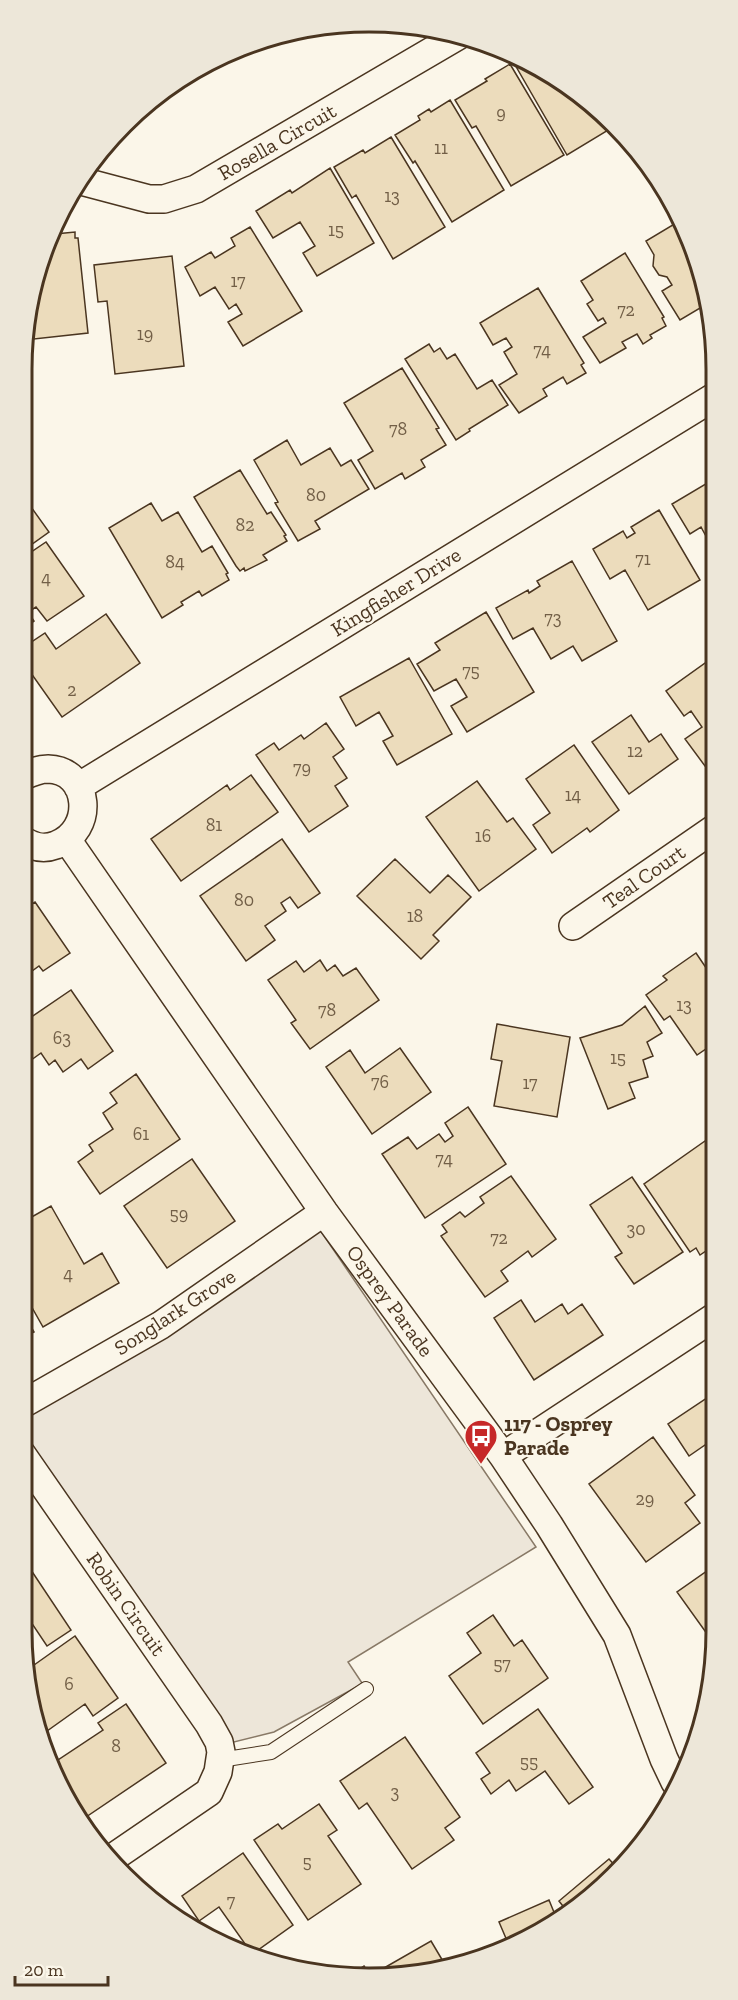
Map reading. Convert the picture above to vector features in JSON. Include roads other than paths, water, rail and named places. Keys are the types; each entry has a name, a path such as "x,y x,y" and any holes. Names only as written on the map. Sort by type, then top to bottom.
{"street":[{"name":"Rosella Circuit","path":"87,183 149,200 164,199 196,189 449,41"},
{"name":"Kingfisher Drive","path":"78,787 706,402"},
{"path":"32,773 50,769 66,775 78,787 84,801 84,815 68,841 38,848 32,845"},
{"name":"Teal Court","path":"573,926 706,834"},
{"name":"Osprey Parade","path":"68,841 324,1212 503,1456 586,1582 616,1635 673,1778"},
{"name":"Songlark Grove","path":"32,1399 161,1325 324,1212"},
{"path":"503,1456 706,1323"},
{"name":"Robin Circuit","path":"32,1469 209,1724 219,1742 220,1760"},
{"path":"116,1855 209,1792 215,1782 220,1760"}],"lane":[{"path":"220,1760 271,1752 366,1689"}],"place":[{"name":"117 - Osprey Parade","path":"481,1465"}]}
